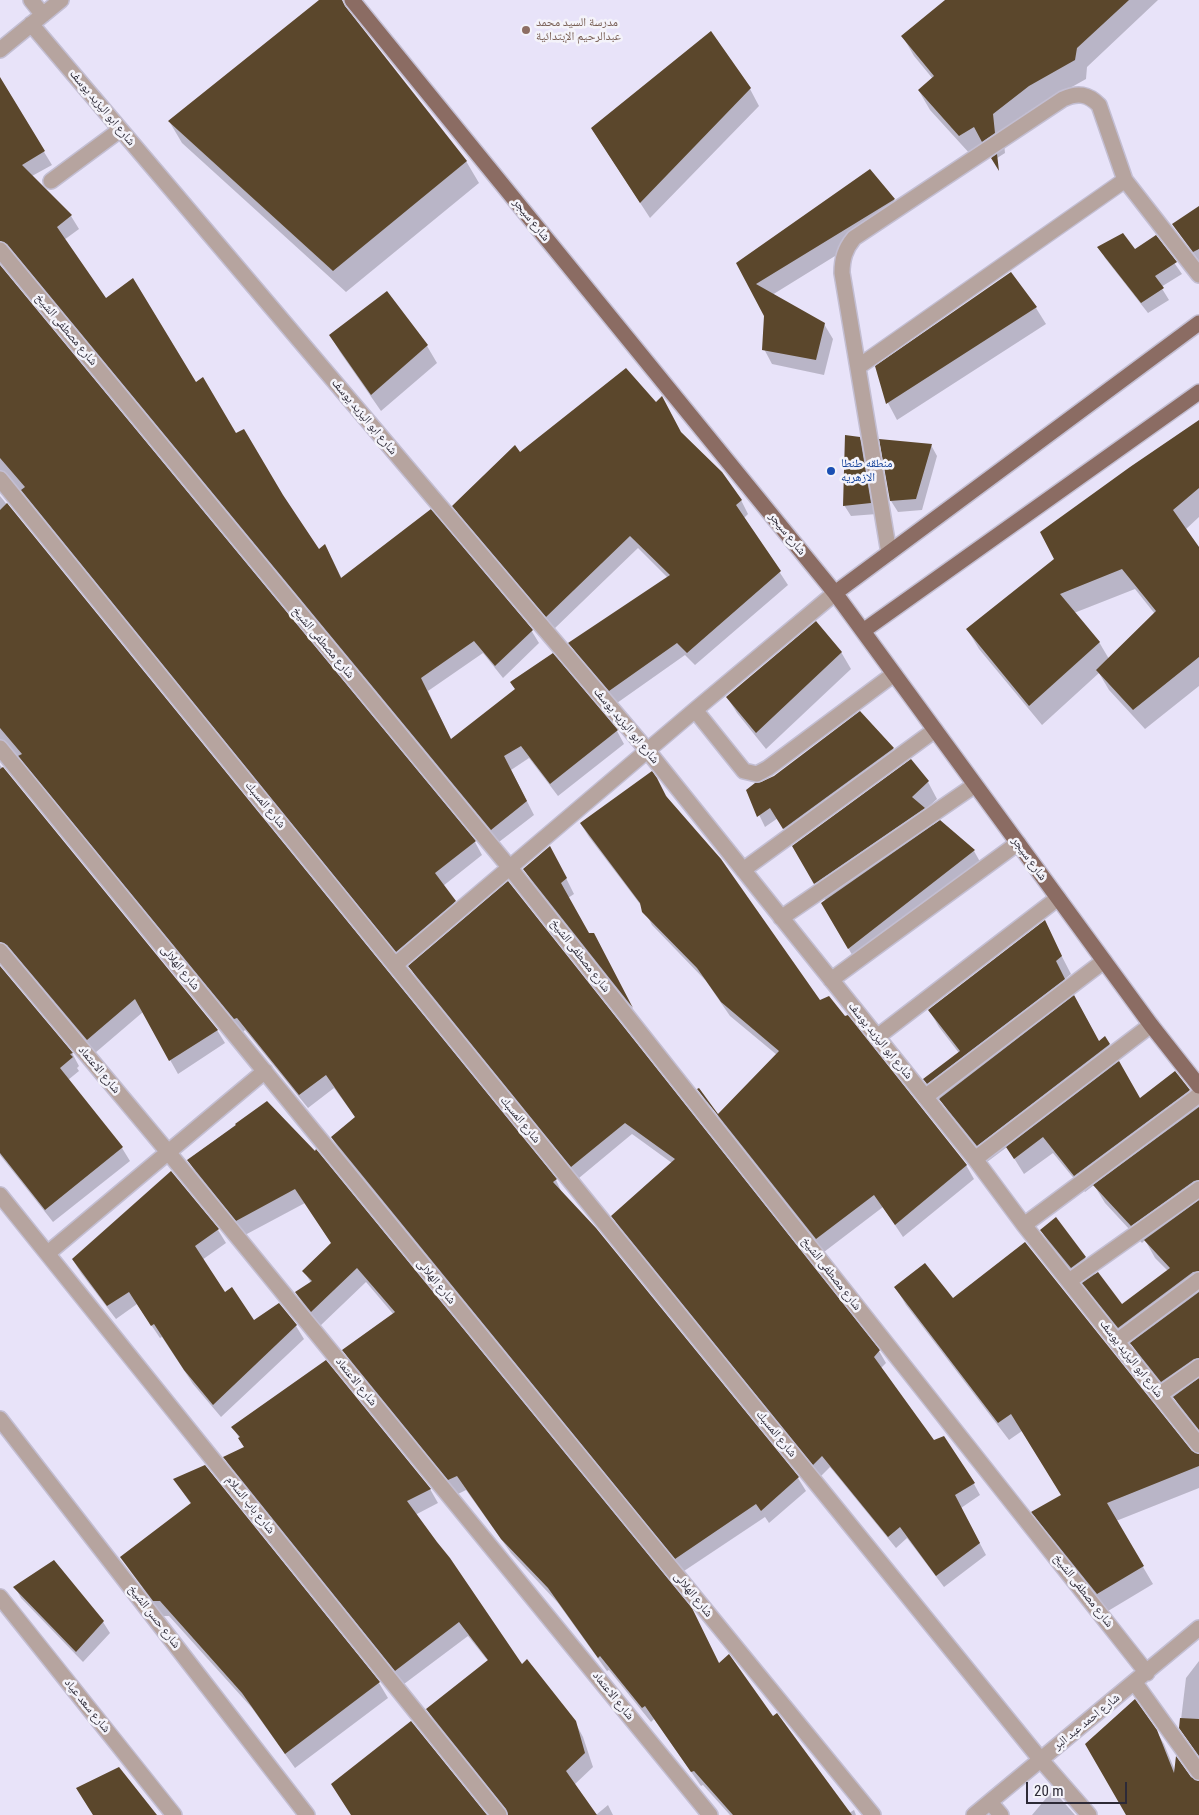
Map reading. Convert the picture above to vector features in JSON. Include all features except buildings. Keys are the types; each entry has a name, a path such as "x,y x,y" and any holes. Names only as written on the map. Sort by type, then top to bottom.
{"main road":[{"name":"شارع سيجر","path":"352,0 835,593 1151,1025 1199,1086"},
{"path":"835,593 1199,323"},
{"path":"863,631 1199,392"}],"street":[{"name":"شارع ابو اليزيد يوسف","path":"31,0 37,20 120,130 647,750 925,1097 1199,1445"},
{"path":"0,50 61,0"},
{"path":"889,553 842,273 844,254 854,238 1063,99 1072,95 1083,94 1092,98 1099,106 1125,180 1199,275"},
{"path":"51,181 120,130"},
{"path":"858,367 1125,180"},
{"name":"شارع مصطفى الشيخ","path":"0,250 510,868 1147,1673"},
{"name":"شارع المسبك","path":"0,479 1041,1760 1089,1815"},
{"path":"395,965 694,710 835,593"},
{"path":"694,710 744,771 757,774 768,768 894,674"},
{"path":"743,870 935,730"},
{"name":"شارع الهلالى","path":"0,748 873,1815"},
{"path":"781,918 975,785"},
{"path":"831,980 1018,844"},
{"path":"877,1037 1058,898"},
{"name":"شارع الاعتماد","path":"0,951 168,1152 710,1815"},
{"path":"925,1097 1104,960"},
{"path":"974,1159 1151,1025"},
{"path":"48,1253 265,1071"},
{"path":"1024,1225 1199,1095"},
{"path":"1069,1281 1199,1189"},
{"name":"شارع باب السلام","path":"0,1196 48,1253 499,1815"},
{"path":"1117,1341 1199,1280"},
{"path":"1159,1395 1199,1367"},
{"name":"شارع حسن الشيخ","path":"0,1419 307,1815"},
{"name":"شارع سعد عياد","path":"0,1597 174,1815"},
{"name":"شارع احمد عبد البر","path":"974,1815 1199,1628"},
{"path":"1135,1683 1199,1772"},
{"path":"990,1802 1001,1815"}],"place":[{"name":"مدرسة السيد محمد عبدالرحيم الإبتدائية","path":"526,30"},
{"name":"منطقه طنطا الازهريه","path":"831,471"}]}
